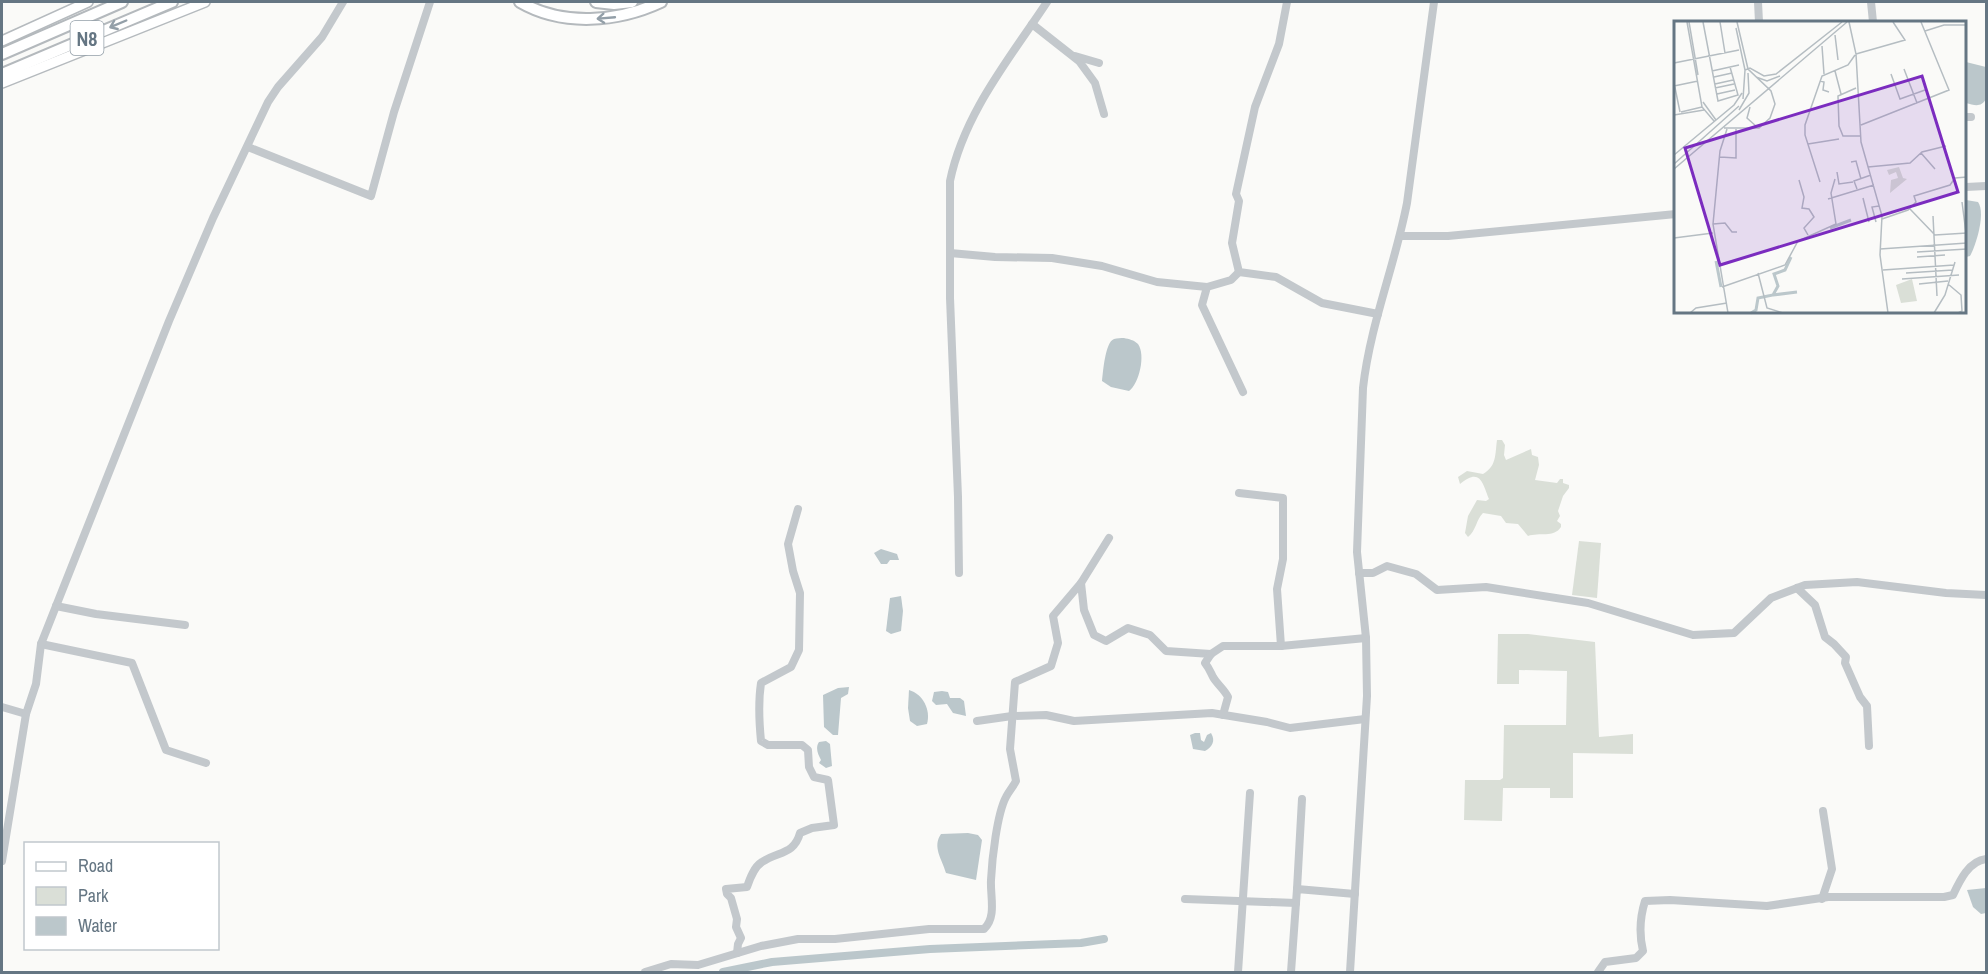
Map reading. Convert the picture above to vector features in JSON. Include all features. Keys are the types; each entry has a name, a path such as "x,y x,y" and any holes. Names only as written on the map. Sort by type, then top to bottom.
{"highway":[{"name":"N8","path":"2,54 122,2"},
{"name":"N8","path":"2,74 172,2"},
{"path":"520,2 556,15 588,20 619,17 661,2"},
{"path":"596,2 614,4 632,2"}],"main road":[{"path":"2,41 88,2"},
{"path":"2,83 205,2"}],"street":[{"path":"2,861 26,714 36,684 41,644 169,321 213,218 268,102 278,87 322,37 343,2"},
{"path":"248,147 371,196 394,112 430,2"},
{"path":"958,573 950,181 954,162 978,106 1047,2"},
{"path":"1239,272 1232,243 1239,201 1236,194 1255,107 1279,44 1287,2"},
{"path":"1350,972 1368,687 1366,638 1357,552 1361,409 1365,367 1407,203 1434,2"},
{"path":"1758,2 1759,21"},
{"path":"1871,2 1872,21"},
{"path":"1032,24 1080,61 1095,82 1104,114"},
{"path":"1073,56 1099,63"},
{"path":"1967,187 1986,186"},
{"path":"1400,236 1448,236 1674,214"},
{"path":"950,253 1052,258 1102,266 1157,282 1207,287 1231,279 1239,272 1276,277 1322,303 1378,314"},
{"path":"1207,287 1202,304 1243,392"},
{"path":"1239,493 1283,498 1283,559 1277,589 1281,646"},
{"path":"737,953 741,938 736,927 737,919 731,898 726,889 747,887 760,863 790,849 797,843 800,833 812,828 834,825 828,780 814,777 809,767 808,750 802,745 768,746 761,741 759,727 761,683 791,667 799,650 800,593 788,544 798,509"},
{"path":"645,972 671,964 698,965 737,953 798,939 835,939 929,929 984,929 992,913 991,880 998,826 1005,797 1016,781 1010,749 1014,682 1051,666 1058,643 1053,616 1081,583 1109,538"},
{"path":"1359,573 1373,573 1388,566 1416,574 1437,590 1486,587 1588,603 1693,635 1734,633 1771,598 1805,585 1857,582 1946,593 1986,595"},
{"path":"1081,583 1084,610 1094,635 1106,641 1128,628 1150,635 1166,651 1211,654"},
{"path":"1797,588 1815,605 1825,637 1846,657 1845,663 1860,697 1867,706 1869,746"},
{"path":"56,606 96,614 185,625"},
{"path":"1223,715 1228,698 1222,685 1214,679 1205,663 1211,654 1223,646 1281,646 1366,638"},
{"path":"41,644 132,663 166,750 206,763"},
{"path":"2,707 26,714"},
{"path":"976,720 1046,715 1074,721 1212,713 1290,728 1365,719"},
{"path":"1238,972 1250,793"},
{"path":"1291,972 1302,799"},
{"path":"1822,899 1832,869 1823,811"},
{"path":"1598,972 1605,962 1636,958 1643,951 1641,916 1645,901 1670,900 1767,906 1822,899 1926,898 1953,895 1961,877 1980,860 1986,859"},
{"path":"1297,889 1355,894"},
{"path":"1185,898 1296,903"}],"green space":[{"path":"1497,440 1502,440 1505,445 1506,460 1531,449 1532,455 1538,457 1539,465 1535,480 1557,483 1563,479 1563,483 1569,485 1558,511 1560,516 1557,521 1561,527 1558,530 1550,534 1528,536 1518,524 1506,523 1501,516 1483,513 1471,535 1468,537 1465,533 1468,516 1477,500 1489,499 1483,483 1477,477 1467,479 1460,484 1458,477 1467,471 1483,474 1488,471 1494,459"},
{"path":"1579,541 1601,543 1597,598 1572,595"},
{"path":"1498,634 1528,634 1595,642 1599,737 1633,734 1633,754 1573,753 1573,798 1550,798 1550,788 1503,788 1502,821 1464,820 1465,780 1500,780 1503,778 1504,725 1566,725 1567,671 1519,670 1519,684 1497,684"}],"water":[{"path":"1967,62 1986,67 1986,99 1980,105 1967,103"},
{"path":"1967,200 1978,202 1981,214 1979,229 1970,256 1967,257"},
{"path":"1124,338 1138,344 1141,355 1136,382 1129,391 1111,387 1102,381 1108,346 1114,339"},
{"path":"881,549 897,554 899,560 890,560 887,564 881,564 874,553"},
{"path":"901,596 903,611 901,631 891,634 886,631 890,598"},
{"path":"849,687 848,694 841,698 838,735 833,735 824,727 823,695 838,688"},
{"path":"909,690 925,703 928,713 927,724 917,726 910,721"},
{"path":"934,692 948,692 950,698 960,698 964,701 966,716 953,713 947,704 936,705 932,701"},
{"path":"1200,733 1201,740 1204,742 1207,735 1211,733 1213,741 1210,748 1205,751 1193,749 1190,735"},
{"path":"826,741 830,744 832,766 826,768 819,763 821,760 817,749 819,742"},
{"path":"941,834 978,835 982,840 976,880 946,873 937,844"},
{"path":"1986,888 1986,913 1981,914 1973,907 1967,890"}],"waterway":[{"path":"723,972 772,962 930,949 1081,943 1104,939"}]}
